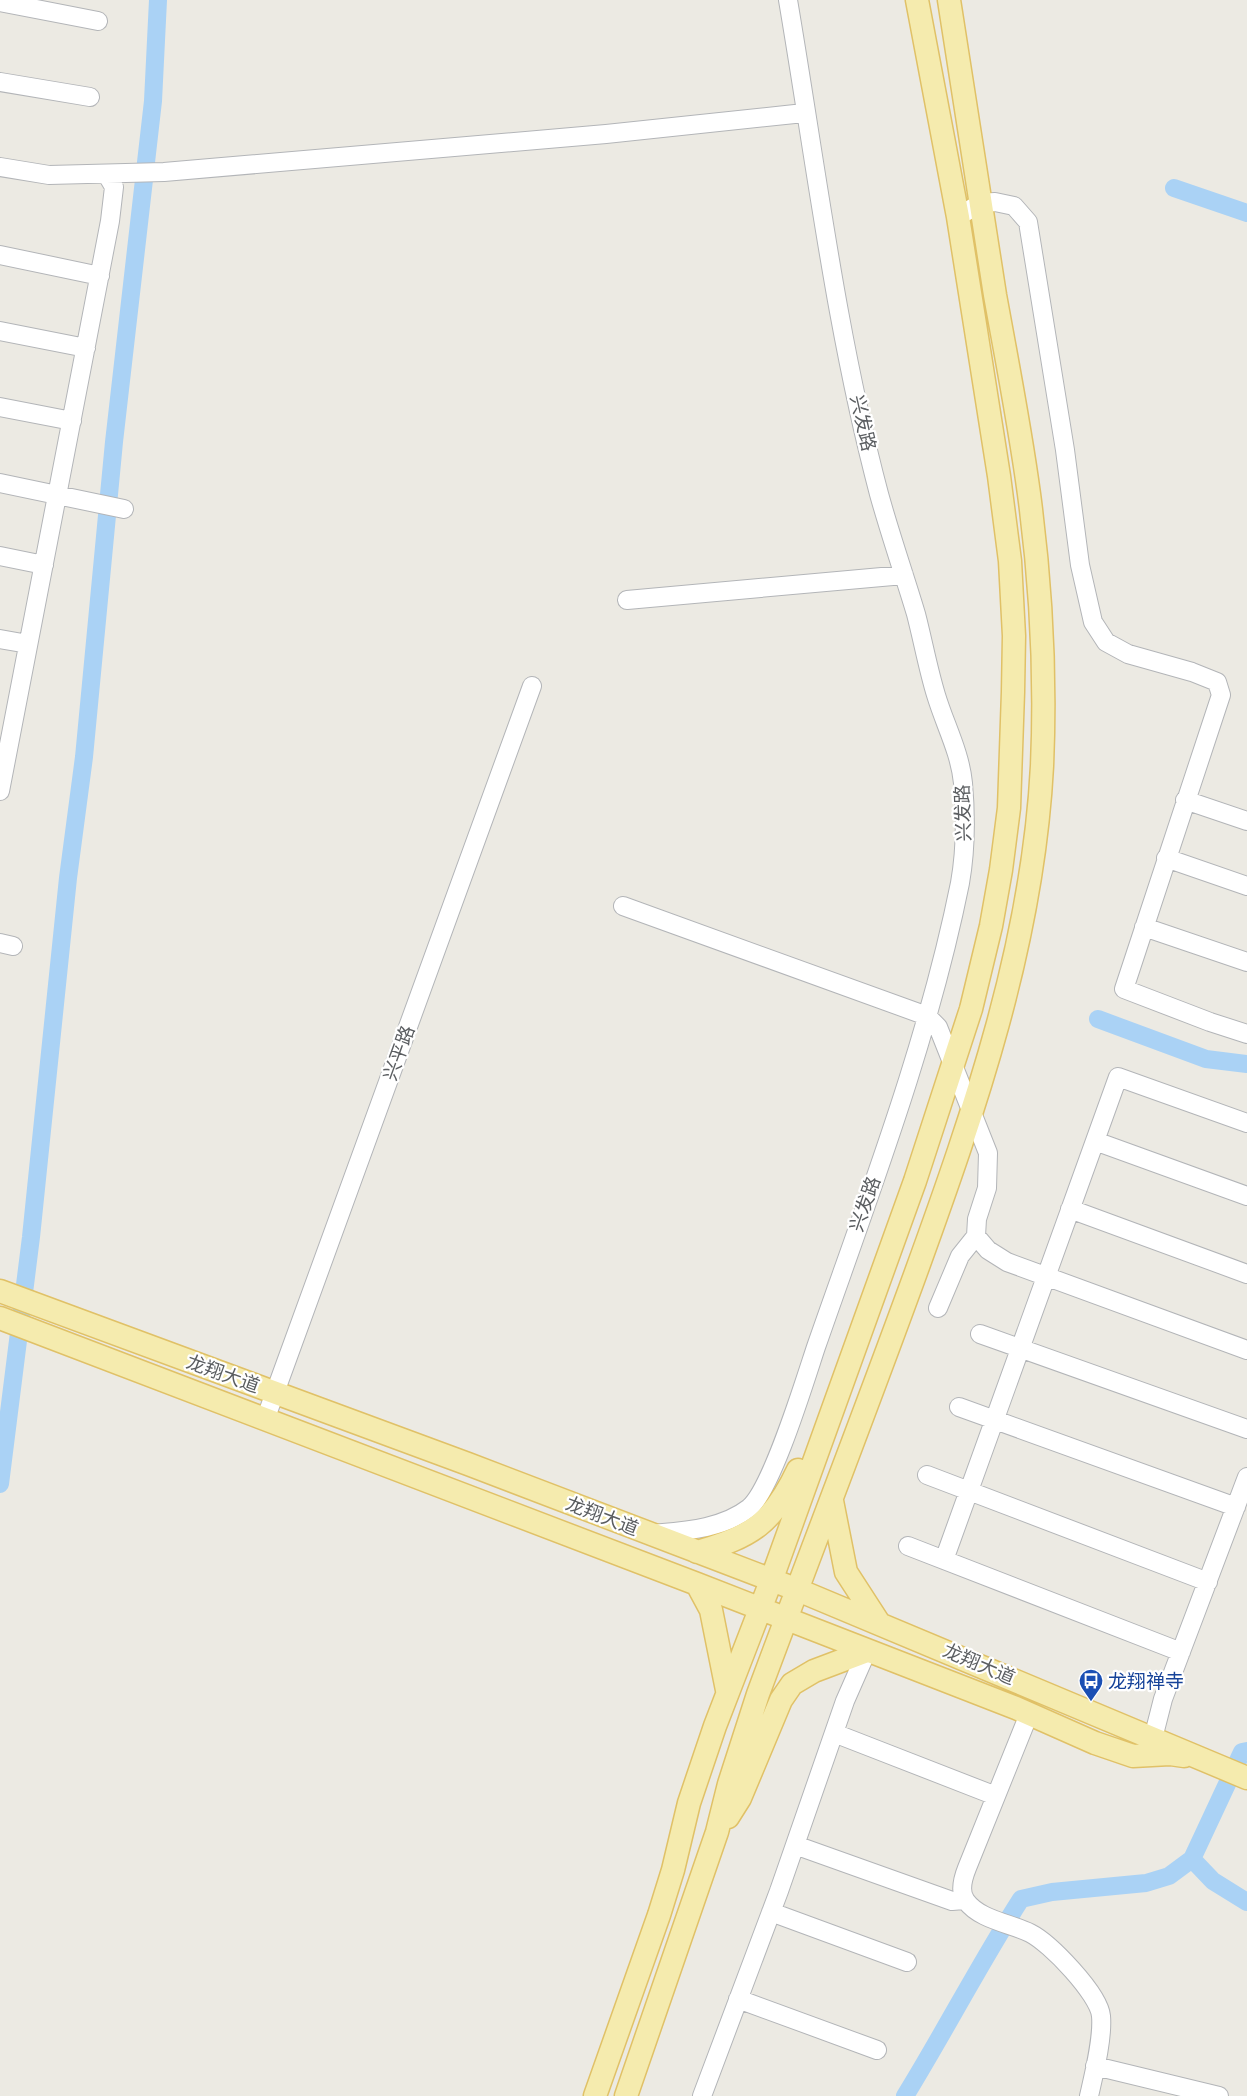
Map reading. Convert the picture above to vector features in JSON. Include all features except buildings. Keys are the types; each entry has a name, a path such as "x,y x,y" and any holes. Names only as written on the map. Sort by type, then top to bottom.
{"main road":[{"path":"595,2096 659,1915 673,1870 688,1803 853,1354 915,1181 954,1064 971,1009 991,926 1001,870 1009,808 1014,636 1010,561 999,476 958,217 918,0"},
{"path":"626,2096 717,1832 729,1784 758,1694 832,1499 973,1111 1005,1000 1032,870 1042,768 1043,642 1029,492 948,0"},
{"name":"龙翔大道","path":"1,1292 798,1590 880,1623 1151,1747 1170,1754 1197,1758 1247,1778"},
{"name":"龙翔大道","path":"1,1319 759,1608 1029,1714 1095,1743 1133,1756 1151,1747"},
{"path":"696,1552 728,1544 748,1534 769,1516 787,1494 823,1404 853,1354"},
{"path":"832,1499 846,1572 880,1623"},
{"path":"697,1584 711,1610 728,1692"},
{"path":"717,1832 740,1798 781,1700 792,1684 814,1671 867,1651"}],"street":[{"name":"兴发路","path":"651,1534 692,1530 718,1524 749,1508 764,1488 797,1402 882,1156 927,1016 951,924 966,837 962,778 956,749 936,695 904,575 879,493 846,348 804,113 788,0"},
{"path":"0,2 98,21"},
{"path":"0,82 90,97"},
{"path":"0,167 49,175 125,175 606,134 804,113"},
{"path":"0,791 7,718 28,644 100,276 114,187 106,175"},
{"path":"958,217 980,203 995,202 1014,206 1028,222 1065,450 1080,565 1093,622 1106,642 1128,654 1192,672 1217,682 1221,695 1124,989 1247,1034"},
{"path":"0,255 100,276"},
{"path":"0,331 86,348"},
{"path":"0,407 72,421"},
{"path":"0,483 124,508"},
{"path":"0,556 44,565"},
{"path":"627,600 904,575"},
{"path":"0,638 28,644"},
{"name":"兴平路","path":"265,1420 532,686"},
{"path":"1185,800 1247,821"},
{"path":"1166,858 1247,886"},
{"path":"623,906 927,1016 938,1027 973,1111 988,1153 987,1188 977,1219 976,1236 960,1256 938,1308"},
{"path":"1144,927 1247,962"},
{"path":"944,1560 1118,1077 1247,1124"},
{"path":"1095,1141 1247,1196"},
{"path":"1070,1209 1247,1274"},
{"path":"976,1236 988,1250 1007,1262 1247,1350"},
{"path":"980,1334 1247,1429"},
{"path":"959,1407 1236,1507"},
{"path":"927,1475 1208,1582"},
{"path":"1151,1747 1163,1699 1247,1477"},
{"path":"908,1546 1181,1652"},
{"path":"702,2096 771,1912 834,1733 867,1651"},
{"path":"1029,1714 962,1882 964,1900 977,1912 1032,1934 1087,1986 1101,2016 1089,2096"},
{"path":"834,1733 996,1796"},
{"path":"795,1845 952,1901 964,1900"},
{"path":"771,1912 907,1962"},
{"path":"738,2000 877,2050"},
{"path":"1095,2066 1219,2096"}],"waterway":[{"path":"0,1484 31,1237 68,878 84,757 114,442 153,101 158,0"},
{"path":"1174,188 1247,213"},
{"path":"1098,1019 1206,1059 1247,1064"},
{"path":"905,2096 1021,1899 1052,1892 1146,1883 1169,1876 1192,1859 1242,1752 1247,1751"},
{"path":"1192,1859 1213,1881 1247,1902"}],"place":[{"name":"龙翔禅寺","path":"1091,1702"}]}
